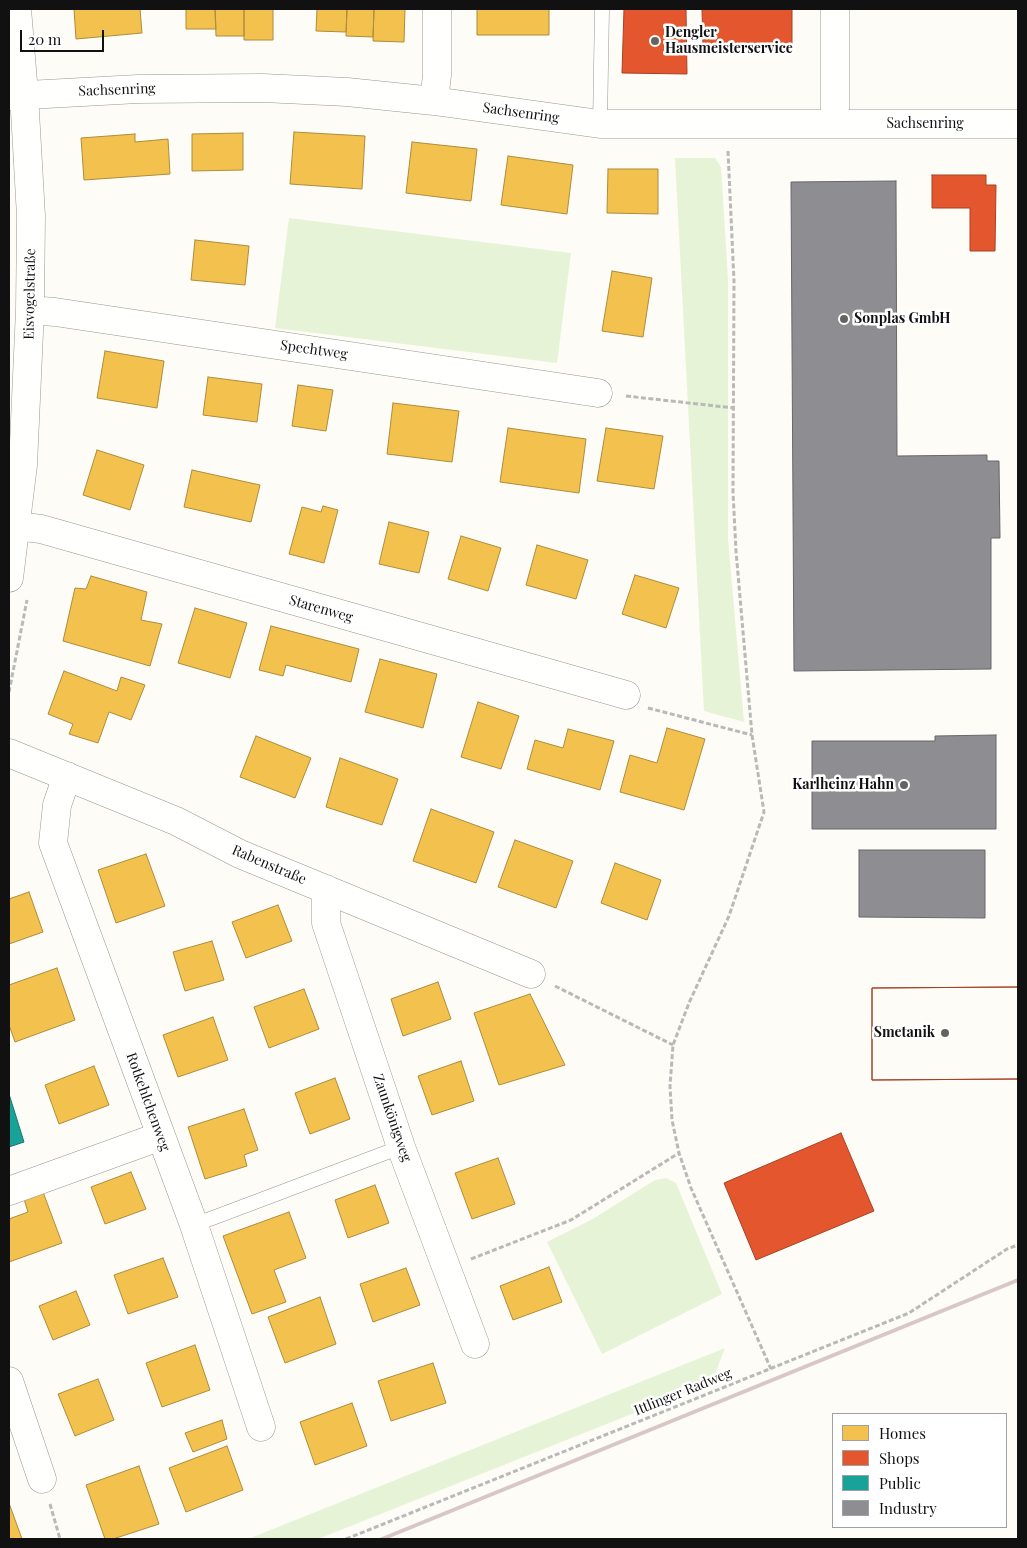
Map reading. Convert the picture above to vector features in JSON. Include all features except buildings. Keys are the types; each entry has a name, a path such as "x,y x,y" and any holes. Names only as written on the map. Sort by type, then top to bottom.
{"street":[{"name":"Eisvogelstraße","path":"9,578 16,526 16,465 30,310 31,216 16,95 16,9"},
{"path":"434,101 437,75 437,9"},
{"path":"835,9 835,124"},
{"name":"Sachsenring","path":"16,95 138,89 263,88 347,92 434,101 600,124 1018,124"},
{"name":"Spechtweg","path":"30,310 55,312 598,393"},
{"name":"Starenweg","path":"16,526 41,529 626,695"},
{"name":"Rabenstraße","path":"9,753 176,821 240,854 532,974"},
{"name":"Rotkehlchenweg","path":"67,776 57,805 53,843 194,1225 261,1427"},
{"name":"Zaunkönigweg","path":"326,889 326,922 401,1147 475,1344"},
{"path":"9,1191 161,1136"},
{"path":"9,1382 42,1479"}],"lane":[{"path":"600,124 602,9"},
{"path":"194,1225 401,1147"}],"path":[{"path":"727,123 734,281 733,492 736,551 752,735 764,812 729,916 689,1003 673,1046 670,1086 672,1120 679,1152 691,1188 771,1369"},
{"path":"598,393 734,408"},
{"path":"626,695 651,710 752,735"},
{"path":"532,974 673,1046"},
{"path":"446,1268 571,1220 679,1152"},
{"name":"Ittlinger Radweg","path":"346,1539 909,1313 1008,1249 1018,1245"},
{"path":"42,1479 60,1539"}],"green space":[{"path":"675,158 715,158 721,167 728,280 728,539 744,722 704,711"},
{"path":"289,218 571,253 557,363 275,328"},
{"path":"666,1178 676,1183 722,1294 602,1354 547,1242 591,1220 655,1180"},
{"path":"725,1348 712,1382 318,1539 248,1539"}],"railway":[{"path":"382,1539 1018,1280"}],"place":[{"name":"Dengler Hausmeisterservice","path":"655,41"},
{"name":"Sonplas GmbH","path":"844,319"},
{"name":"Karlheinz Hahn","path":"904,785"},
{"name":"Smetanik","path":"945,1033"}]}
